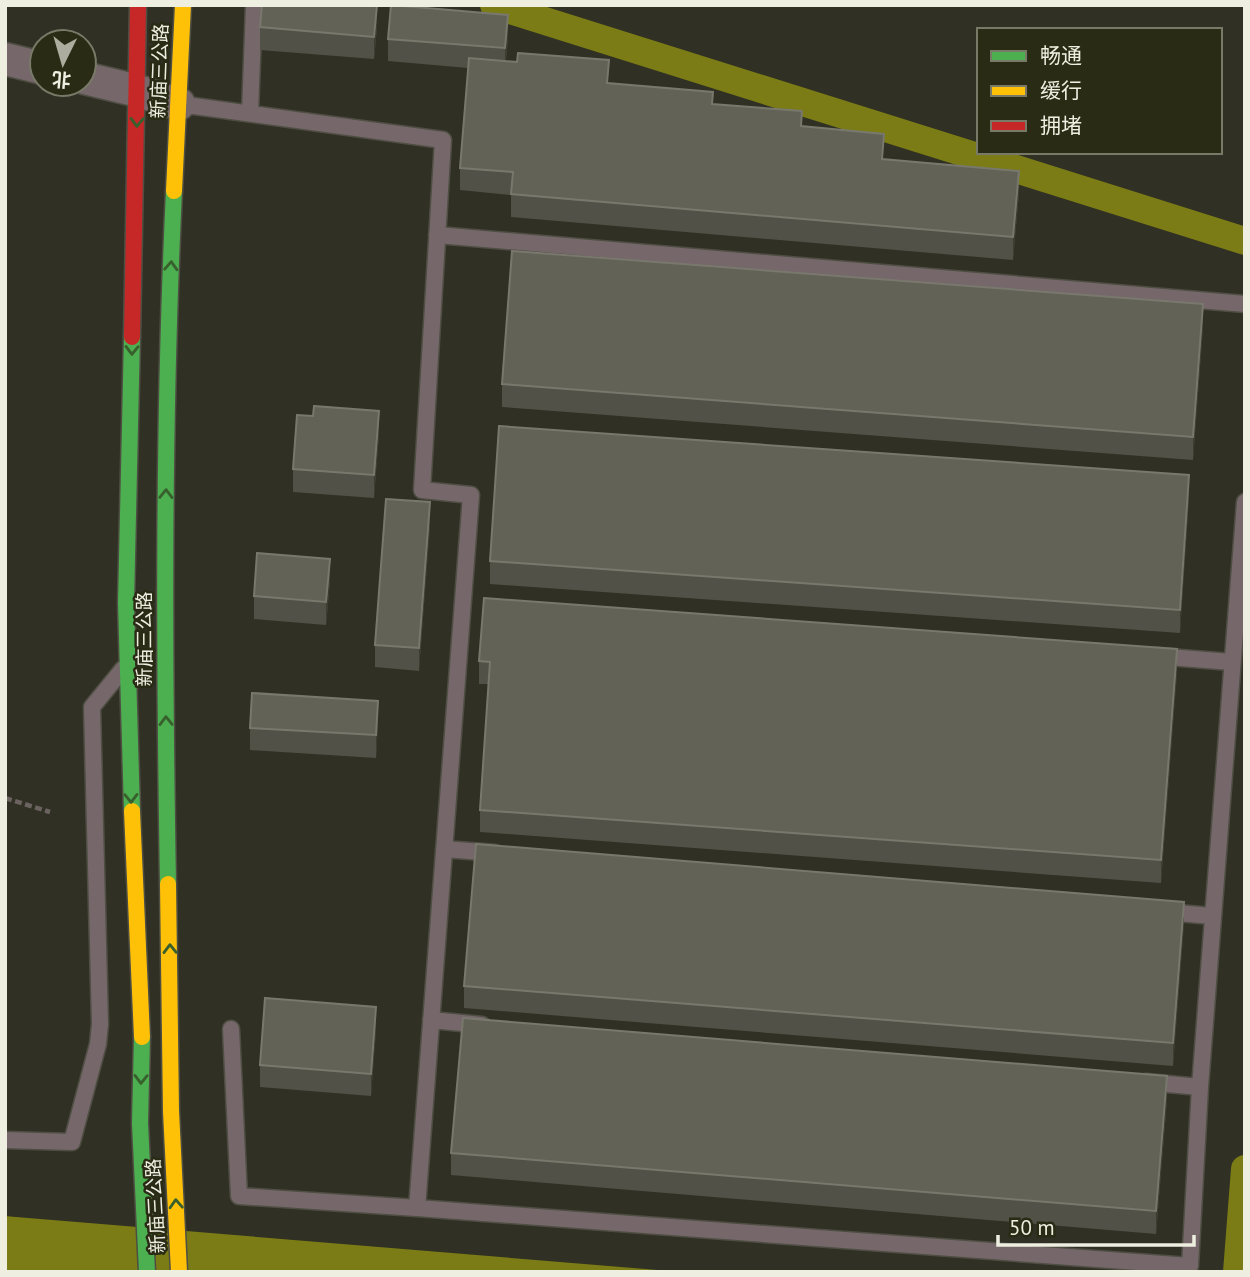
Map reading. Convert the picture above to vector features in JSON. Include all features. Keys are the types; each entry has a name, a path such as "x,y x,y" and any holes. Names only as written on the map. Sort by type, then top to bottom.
{"main road":[{"name":"新庙三公路","path":"138,5 126,603 134,895 142,1011 140,1123 147,1272"},
{"name":"新庙三公路","path":"179,1272 171,1111 164,611 167,340 183,5"}],"street":[{"path":"5,59 28,65"},
{"path":"98,81 138,90 179,104"}],"lane":[{"path":"250,113 254,5"},
{"path":"179,104 443,140 422,490 471,495 470,602 444,849 417,1208"},
{"path":"437,236 1245,304"},
{"path":"231,1029 239,1196 1190,1266 1212,916 1245,502"},
{"path":"1133,654 1231,662"},
{"path":"5,1140 72,1142 98,1044 92,707 128,663"},
{"path":"444,849 513,855"},
{"path":"1145,910 1212,916"},
{"path":"431,1020 500,1026"},
{"path":"1131,1081 1200,1087"}],"path":[{"path":"5,798 51,812"}],"shaded area":[{"path":"5,1216 16,1217 682,1272 5,1272"}],"building":[{"path":"262,5 377,5 374,37 260,27"},
{"path":"391,5 508,15 505,48 388,39"},
{"path":"518,53 609,60 607,83 713,92 712,104 802,111 801,126 884,134 882,159 1019,171 1013,237 511,194 513,172 460,168 469,58 517,62"},
{"path":"512,251 1203,304 1193,437 502,384"},
{"path":"314,406 379,411 374,475 293,469 297,415 313,416"},
{"path":"499,426 1189,475 1180,610 490,561"},
{"path":"386,499 430,502 419,648 375,645"},
{"path":"257,553 330,559 326,602 254,596"},
{"path":"484,598 1177,649 1161,860 480,810 490,662 479,661"},
{"path":"252,693 378,701 376,735 250,728"},
{"path":"476,844 1184,902 1173,1043 464,986"},
{"path":"265,998 376,1007 371,1074 260,1065"},
{"path":"463,1018 1167,1076 1156,1211 451,1153"}],"waterway":[{"path":"494,5 1245,241"},
{"path":"1237,1272 1245,1169"}],"traffic: fast":[{"path":"168,884 165,538 174,191"},
{"path":"132,337 126,603 132,811"},
{"path":"142,1037 140,1123 147,1272"}],"traffic: slow":[{"path":"174,191 183,5"},
{"path":"132,811 142,1037"},
{"path":"168,884 171,1111 179,1272"}],"traffic: jam":[{"path":"132,337 138,5"}]}
